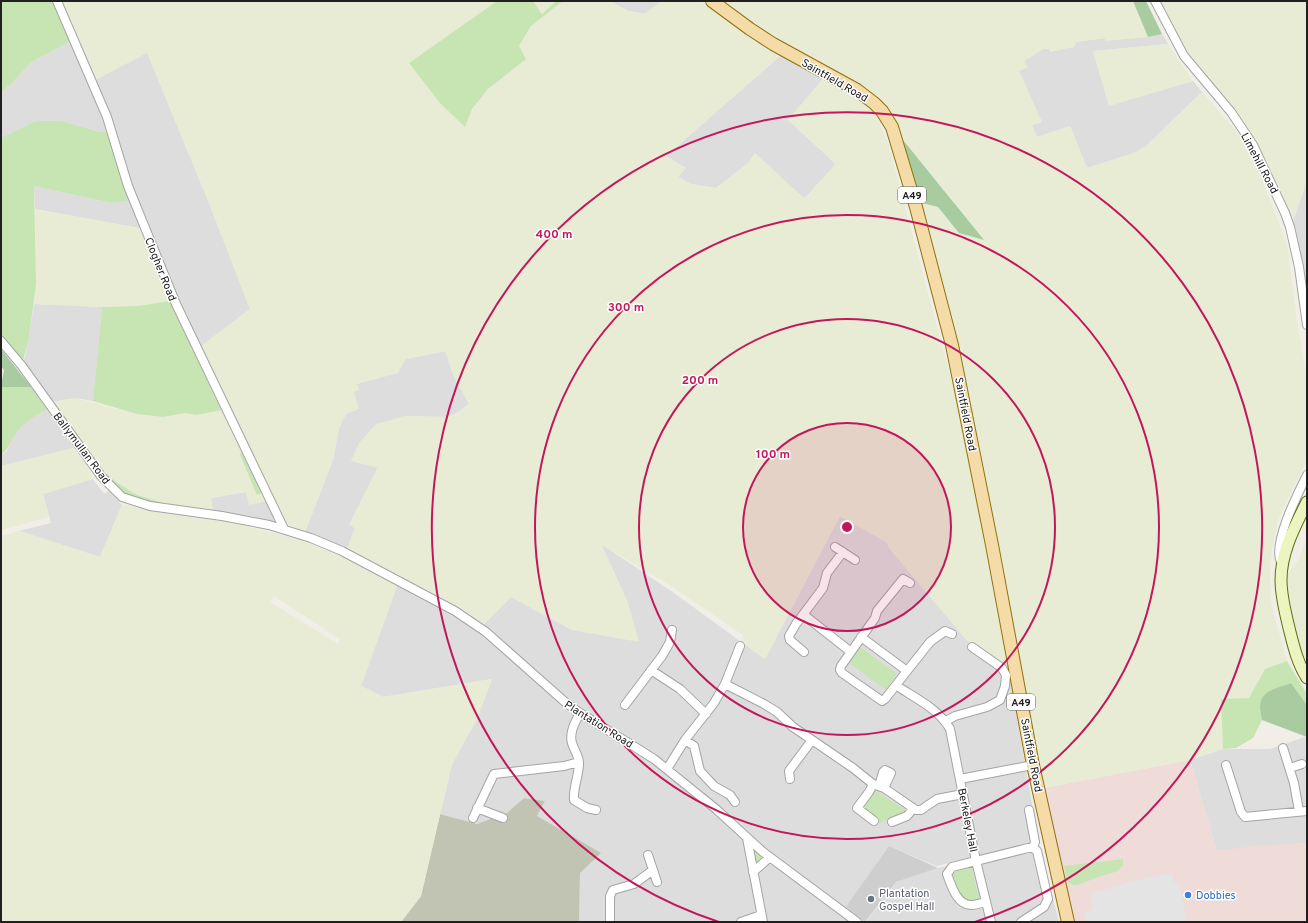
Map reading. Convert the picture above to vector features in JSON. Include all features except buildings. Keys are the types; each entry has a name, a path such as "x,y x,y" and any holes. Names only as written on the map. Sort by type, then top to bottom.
{"main road":[{"name":"Saintfield Road","path":"712,1 750,30 857,90 882,111 892,126 916,207 952,345 992,545 1033,765 1068,922"}],"street":[{"name":"Clogher Road","path":"57,1 107,117 128,186 176,304 284,529"},
{"name":"Limehill Road","path":"1155,1 1184,56 1231,112 1253,145 1285,213 1290,227 1299,267 1307,325"},
{"name":"Ballymullan Road","path":"1,341 22,366 101,476 122,497 150,506 222,516 284,529"},
{"path":"1283,564 1280,557 1283,534 1293,505 1307,475"},
{"path":"1307,502 1292,533 1283,564 1281,579 1282,598 1286,618 1297,658 1307,678"},
{"name":"Plantation Road","path":"284,529 342,551 455,611 486,632 564,702 643,752 667,770 716,809 770,857 857,922"},
{"path":"835,547 855,560"},
{"path":"804,652 790,640 789,636 796,624 823,588 827,572 843,552"},
{"path":"904,578 877,611 875,618 841,666 840,670 842,673 882,701 886,699 897,686 930,642 947,629"},
{"path":"804,615 851,652"},
{"path":"625,705 662,656 670,642 672,630"},
{"path":"861,637 907,671"},
{"path":"667,770 685,740 714,703 739,658 740,646"},
{"path":"897,686 939,714 946,721 956,716 987,707 1000,700 1005,686 1006,675 1002,668 972,647"},
{"path":"651,670 680,689 706,714"},
{"path":"725,684 771,708 793,727 913,809 918,811 937,799 963,794"},
{"path":"1000,700 1006,707"},
{"path":"580,713 573,727 572,735 572,742 579,762 578,775 573,793 574,800 587,808 596,810"},
{"name":"Berkeley Hall","path":"946,721 950,729 976,861"},
{"path":"685,740 694,746 700,771 714,786 730,795 735,802"},
{"path":"788,773 812,740"},
{"path":"1226,766 1241,812 1245,817 1303,811 1283,748"},
{"path":"473,818 494,774 564,766 579,762"},
{"path":"1290,768 1302,764"},
{"name":"Berkeley Hall","path":"960,779 1033,765"},
{"path":"874,821 857,808 869,792 879,786"},
{"path":"477,808 503,818"},
{"path":"892,822 908,816 913,809"},
{"path":"1021,922 1044,907 1048,900 1037,851 1033,848 1035,842 1029,810"},
{"path":"741,922 762,919 747,838"},
{"name":"Berkeley Hall","path":"985,902 972,906 964,903 954,892 947,874 952,867 1033,848"},
{"path":"648,855 657,882"},
{"path":"753,872 770,857"},
{"path":"976,861 991,922"},
{"path":"610,922 610,896 614,890 634,884 653,870"}],"shaded area":[{"path":"61,1 497,1 409,63 472,109 488,89 526,59 519,47 531,26 563,1 610,1 628,11 644,14 662,1 702,1 756,41 781,55 666,156 686,168 678,177 691,184 716,188 748,163 755,153 805,199 836,164 788,120 823,79 866,105 877,118 888,143 956,398 975,488 1008,668 970,644 889,548 886,542 840,516 765,659 744,644 743,635 670,585 602,545 628,603 639,642 572,630 511,597 484,624 446,600 347,549 355,528 349,525 378,468 351,461 359,443 376,424 405,416 444,417 455,414 469,404 453,374 445,351 406,359 397,373 357,384 359,390 354,392 359,409 346,414 339,428 333,460 305,532 284,523 200,347 250,309 209,203 147,53 95,80 78,37"},
{"path":"533,1 556,1 542,14"},
{"path":"610,1 662,1 645,14 628,11"},
{"path":"721,1 1133,1 1148,37 1106,41 1104,38 1076,42 1074,47 1050,52 1048,48 1043,49 1024,61 1028,67 1019,71 1042,122 1032,125 1037,137 1070,126 1087,168 1134,153 1146,146 1202,92 1237,132 1257,166 1287,245 1297,321 1307,378 1307,461 1278,520 1270,567 1271,604 1287,661 1265,669 1249,698 1221,699 1223,749 1190,760 1044,788 1019,652 956,340 918,202 938,207 959,233 955,203 903,140 890,110 869,90 838,72 785,45 749,23"},
{"path":"1158,1 1307,1 1307,180 1292,225 1268,167 1251,134 1190,60"},
{"path":"1162,34 1168,44 1093,51 1109,105 1193,81 1202,92 1146,146 1134,153 1087,168 1070,126 1037,137 1032,125 1041,122 1019,71 1027,67 1024,61 1043,49 1074,47 1076,42 1105,38 1148,37"},
{"path":"71,41 87,84 147,52 209,203 250,309 200,347 147,226 139,228 35,209 34,186 111,203 113,131 100,132 62,121 1,138 1,92 12,83 30,63"},
{"path":"1168,44 1193,81 1109,106 1093,51"},
{"path":"781,55 823,79 788,120 836,164 804,199 755,154 748,163 716,188 691,184 677,176 685,168 666,156"},
{"path":"1307,180 1307,301 1292,225"},
{"path":"35,209 139,228 170,301 138,306 102,307 34,304 36,284"},
{"path":"34,304 102,307 93,401 75,398 52,402 23,364 29,338"},
{"path":"446,351 453,374 469,404 455,414 444,417 405,416 352,461 378,467 349,525 355,528 347,549 305,532 333,460 339,428 357,384 397,373 406,359"},
{"path":"75,398 137,414 163,417 185,413 197,415 221,410 241,451 240,456 257,495 262,493 267,501 249,505 246,492 211,498 213,512 167,504 137,495 116,482 101,469 52,402"},
{"path":"47,410 74,448 1,466 1,455 6,452 15,434 27,420"},
{"path":"74,448 88,467 93,479 43,494 49,517 1,530 1,466"},
{"path":"93,479 104,494 109,491 122,505 100,557 19,531 51,523 43,494"},
{"path":"246,492 267,501 276,524 213,512 211,498"},
{"path":"122,505 229,522 300,540 342,556 397,586 361,686 383,697 492,679 477,719 452,764 421,896 401,922 1,922 1,536 19,531 100,557","holes":["274,596 340,639 338,644 270,602"]},
{"path":"840,516 887,542 889,548 970,644 1008,668 1039,843 936,866 889,846 847,907 865,922 579,922 580,873 537,816 545,801 524,798 507,813 477,824 440,814 452,764 477,719 492,679 383,697 361,686 397,586 479,629 511,597 572,630 628,603 601,544 671,591 765,659"},
{"path":"1307,537 1307,667 1297,640 1291,617 1285,578 1299,559"},
{"path":"1305,737 1307,738 1307,843 1217,851 1190,760 1223,749 1270,749"},
{"path":"1190,760 1217,851 1255,846 1307,843 1307,922 1074,922 1044,788"},
{"path":"524,798 545,801 537,816 601,853 580,873 579,922 401,922 421,896 440,814 477,824 507,813"},
{"path":"889,846 938,868 896,882 865,922 846,907"},
{"path":"1040,847 1059,922 866,922 896,882 938,868"},
{"path":"1172,873 1174,883 1179,882 1187,922 1086,922 1084,912 1093,910 1090,894 1133,881"}],"green space":[{"path":"1,1 53,1 71,41 30,63 12,83 1,92"},
{"path":"497,1 533,1 542,14 556,1 563,1 531,26 519,46 526,59 488,89 472,109 465,127 440,103 409,63"},
{"path":"1133,1 1146,1 1162,34 1148,37"},
{"path":"36,121 62,121 100,132 107,131 130,200 111,203 34,186 36,284 29,338 22,364 1,337 1,138"},
{"path":"903,140 984,240 959,233 938,207 918,202"},
{"path":"170,301 221,410 197,415 185,413 163,417 137,414 93,401 102,307 138,306"},
{"path":"1,349 31,387 1,387 4,370 1,366"},
{"path":"1,387 31,387 47,410 25,423 18,430 1,455"},
{"path":"241,451 262,493 257,495 240,455"},
{"path":"101,469 116,482 137,495 167,504 145,501 129,496 116,486"},
{"path":"860,647 897,674 886,690 849,663"},
{"path":"1287,661 1307,694 1307,705 1291,683 1260,711 1262,720 1253,738 1236,748 1223,749 1221,699 1249,698 1265,669"},
{"path":"1291,683 1307,705 1307,737 1262,720 1260,704 1262,698 1270,691"},
{"path":"874,790 909,812 890,821 884,820 882,823 876,821 862,808"},
{"path":"756,851 763,858 756,866 753,852"},
{"path":"1123,859 1123,865 1118,871 1077,885 1073,885 1067,881 1064,866"},
{"path":"970,868 972,870 979,898 976,900 968,901 955,890 954,871"}],"place":[{"name":"Dobbies","path":"1188,895"},
{"name":"Plantation Gospel Hall","path":"871,899"}]}
